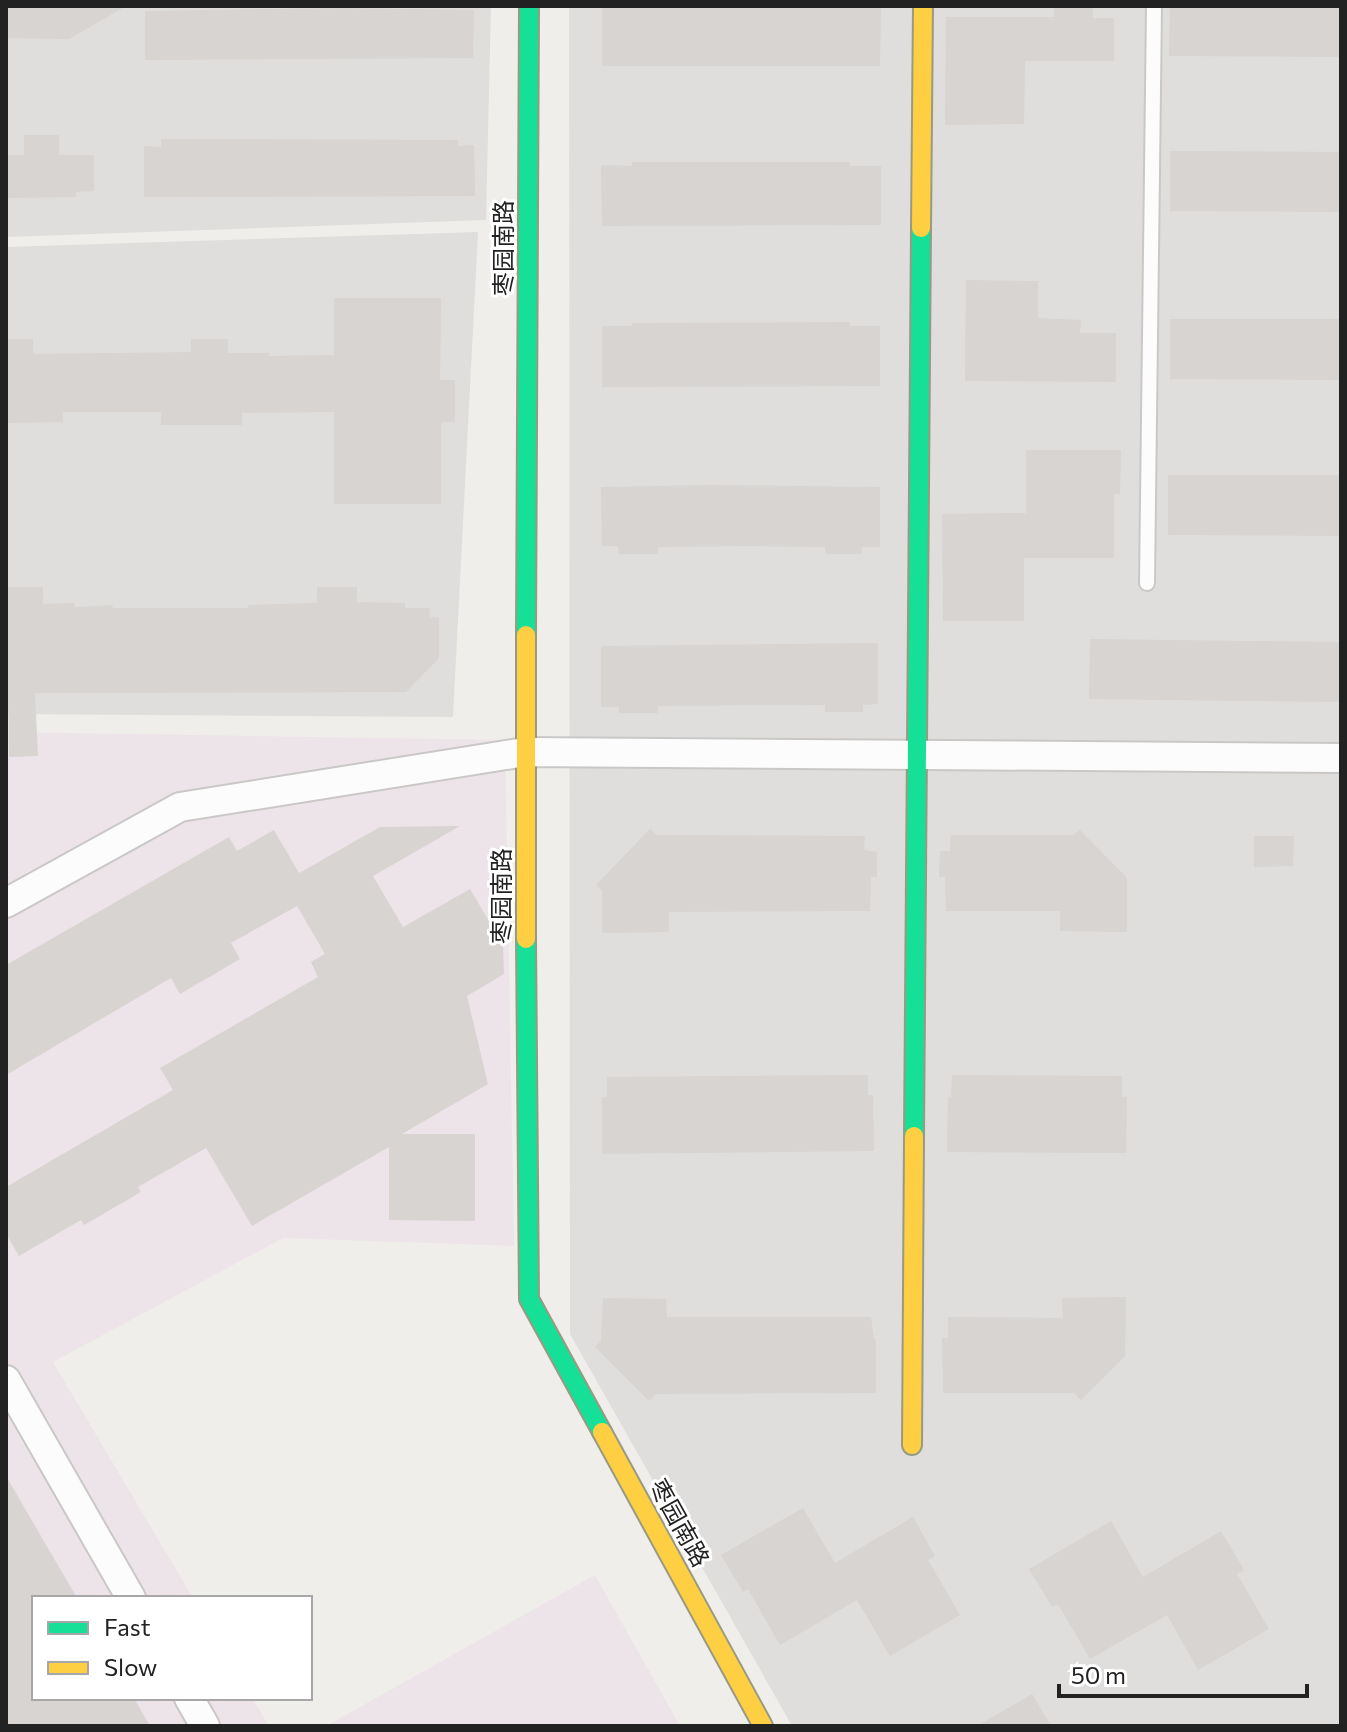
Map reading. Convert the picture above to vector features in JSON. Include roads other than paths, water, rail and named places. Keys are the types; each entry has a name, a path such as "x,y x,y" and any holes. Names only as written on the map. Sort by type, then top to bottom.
{"street":[{"name":"枣园南路","path":"529,6 525,752 529,1299 763,1726"},
{"path":"912,1445 923,6"},
{"path":"6,903 180,807 525,752 1341,758"},
{"path":"6,1380 130,1596"},
{"path":"190,1700 205,1726"}],"lane":[{"path":"1147,583 1154,6"}]}
